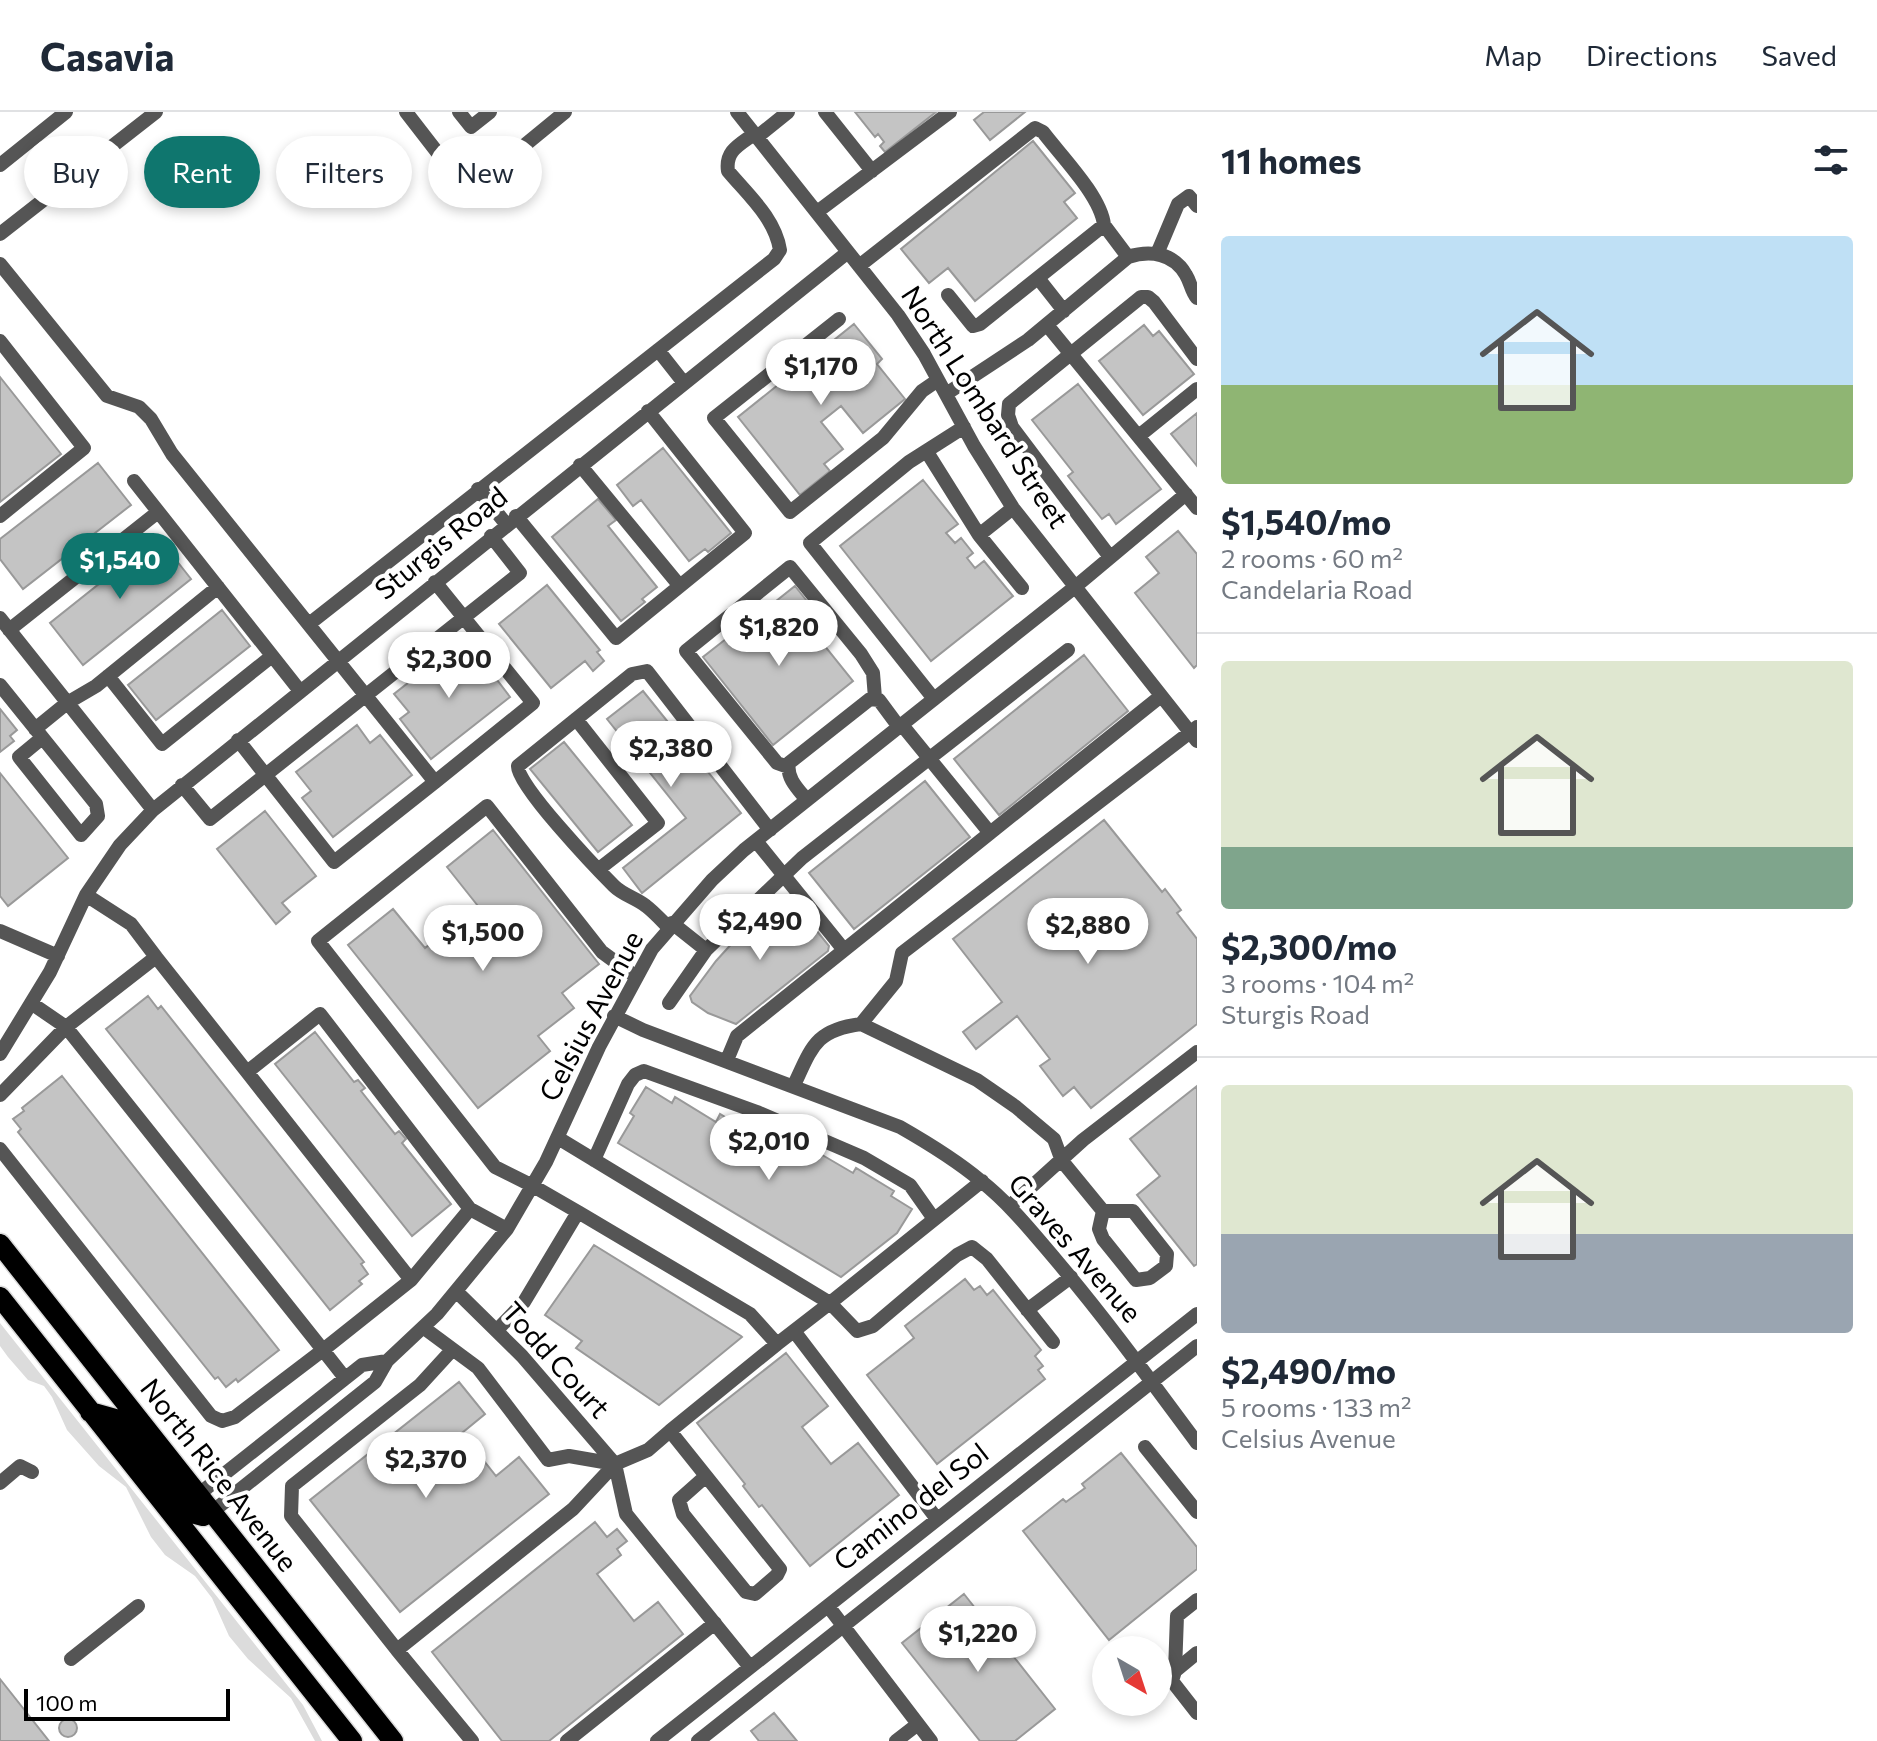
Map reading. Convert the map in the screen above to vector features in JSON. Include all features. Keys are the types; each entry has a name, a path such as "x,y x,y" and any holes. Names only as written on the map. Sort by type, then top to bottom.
{"highway":[{"name":"North Rice Avenue","path":"0,1244 393,1741"},
{"path":"0,1297 352,1741"},
{"path":"90,1412 115,1419 192,1513 203,1516 212,1512"}],"street":[{"path":"0,165 66,112"},
{"path":"0,234 156,112"},
{"path":"406,112 454,174 465,182 481,181 565,112"},
{"path":"459,112 471,127 490,112"},
{"name":"North Lombard Street","path":"737,112 898,315 1013,508 1161,696 1195,733"},
{"path":"309,624 774,259 780,250 778,237 770,221 728,171 726,161 729,153 788,112"},
{"path":"825,112 872,171"},
{"path":"817,212 950,112"},
{"path":"859,266 1035,128 1043,132 1089,193 1103,214 1104,225 1128,257"},
{"path":"1157,254 1178,204 1189,196 1197,206"},
{"path":"948,295 973,326 980,324 1104,225"},
{"name":"Sturgis Road","path":"0,1054 58,956 86,895 120,845 153,810 848,252"},
{"path":"946,394 1047,325 1128,257 1157,254 1179,265 1197,298"},
{"path":"0,264 107,396 139,407 151,419 172,454 435,782"},
{"path":"1038,278 1064,311"},
{"path":"1110,557 1012,427 1008,415 1009,404 1141,297 1148,297 1154,302 1197,359"},
{"path":"839,319 714,418 790,512 883,438 922,391 938,380"},
{"path":"1047,325 1197,508"},
{"path":"658,350 684,383"},
{"path":"0,516 84,448 3,351"},
{"path":"1140,435 1197,389"},
{"path":"478,489 511,520 616,638 745,533 648,411"},
{"path":"934,699 810,543 909,462 964,427"},
{"path":"927,452 979,535 1022,588"},
{"path":"580,465 679,585"},
{"path":"134,481 300,691"},
{"name":"Celsius Avenue","path":"212,1512 375,1382 387,1361 424,1328 457,1292 507,1229 558,1138 614,1016 652,949 712,880 756,841 1075,587 1186,494"},
{"path":"979,535 1013,508"},
{"path":"153,810 4,624 158,512"},
{"path":"182,785 210,819 520,573 491,536"},
{"path":"788,767 777,763 686,651 790,567 867,663 873,673 875,698 990,833"},
{"path":"238,740 334,862 435,782 533,703 435,582"},
{"path":"0,685 39,733 96,804 98,816 81,835 19,757 39,733 67,703 108,676 218,587"},
{"path":"669,1003 706,950 802,858 1068,650"},
{"path":"108,676 162,744 272,656"},
{"path":"706,950 645,905 617,889 550,815 517,771 518,766 632,674 647,671 770,830"},
{"path":"727,1060 737,1036 1161,696"},
{"path":"807,800 793,783 789,763 875,698"},
{"path":"576,719 658,823 599,869"},
{"path":"861,1024 896,981 902,953 1195,733"},
{"path":"636,977 602,952 487,806 318,941 495,1167 533,1186 750,1314 777,1344"},
{"path":"756,841 844,950"},
{"path":"86,895 131,924 411,1280"},
{"path":"1,934 58,956"},
{"path":"0,1095 66,1027 156,957"},
{"path":"31,1003 66,1027 345,1378"},
{"path":"247,1072 320,1014 470,1209 507,1229"},
{"name":"Graves Avenue","path":"614,1016 900,1127 938,1149 982,1181 1010,1206 1071,1277 1197,1443"},
{"path":"0,1028 18,1021"},
{"path":"794,1085 815,1040 846,1026 861,1024 977,1080 1054,1139 1062,1161 1103,1211"},
{"path":"1010,1206 1083,1140 1197,1052"},
{"path":"594,1160 628,1084 635,1075 644,1071 757,1112 864,1158 910,1185 934,1219"},
{"path":"558,1138 830,1303 857,1331 873,1326 957,1255 972,1247 987,1259 1053,1342"},
{"path":"0,1149 211,1416 222,1421 235,1417 411,1280 470,1209"},
{"path":"397,1650 573,1509 615,1464 648,1450 982,1181"},
{"path":"1103,1211 1133,1211 1167,1254 1166,1266 1150,1278 1136,1280 1103,1239 1099,1229 1103,1211"},
{"path":"497,1330 524,1302 578,1212"},
{"path":"1027,1310 1071,1277"},
{"name":"Todd Court","path":"457,1292 497,1330 615,1464"},
{"name":"Camino del Sol","path":"657,1741 1197,1314"},
{"path":"424,1328 478,1368 548,1460 569,1456 615,1464"},
{"path":"794,1331 937,1519"},
{"name":"Camino del Sol","path":"698,1741 1197,1346"},
{"path":"452,1350 420,1385 292,1486 291,1516 472,1741"},
{"name":"Celsius Avenue","path":"199,1494 362,1365 387,1361"},
{"path":"670,1431 706,1476 780,1569 755,1594 746,1592 679,1506 679,1500 706,1476"},
{"path":"1145,1447 1192,1496 1197,1512"},
{"path":"615,1464 626,1514 750,1667"},
{"path":"0,1483 20,1466 32,1472"},
{"path":"1197,1600 1177,1616 1172,1681 1197,1713"},
{"path":"71,1659 138,1606"},
{"path":"828,1606 931,1741"},
{"path":"567,1741 715,1623"},
{"path":"1175,1671 1197,1653"},
{"path":"896,1741 918,1724"}],"shaded area":[{"path":"0,1323 303,1705 322,1741 315,1741 291,1698 248,1659 229,1636 212,1598 195,1576 165,1555 151,1537 126,1487 99,1466 67,1430 44,1386 28,1380 8,1357 0,1346"}],"building":[{"path":"855,112 936,112 885,152 880,146 884,142 878,134 875,137"},
{"path":"984,112 1025,112 990,140 974,120"},
{"path":"1033,141 1075,193 1064,202 1077,218 975,301 948,268 929,283 901,249"},
{"path":"854,324 882,359 877,364 905,399 863,433 841,406 821,422 843,449 824,464 830,471 800,495 738,417"},
{"path":"1144,325 1153,336 1159,331 1194,374 1143,415 1099,361"},
{"path":"0,377 61,454 0,502"},
{"path":"1078,384 1161,489 1116,524 1109,514 1102,519 1068,476 1073,472 1032,420"},
{"path":"1197,413 1197,466 1171,434"},
{"path":"663,448 731,533 708,552 705,549 689,561 641,500 633,506 617,485"},
{"path":"98,463 131,505 23,589 0,559 0,539"},
{"path":"923,480 958,524 946,533 955,543 961,538 973,553 967,558 975,568 984,561 1013,596 931,661 840,546"},
{"path":"598,499 616,520 608,526 657,587 642,599 645,602 621,621 552,537"},
{"path":"1178,531 1197,554 1197,665 1194,668 1135,593 1159,573 1146,557"},
{"path":"158,537 191,579 83,665 50,623"},
{"path":"547,585 600,650 597,652 604,661 593,671 585,661 551,688 499,624"},
{"path":"795,586 814,610 803,619 853,681 773,745 703,657 731,635 735,639 758,620 756,617"},
{"path":"222,610 250,646 156,720 128,685"},
{"path":"455,646 468,663 478,655 510,697 431,759 400,719 409,712 394,694"},
{"path":"1084,655 1128,711 999,815 954,759"},
{"path":"643,691 741,813 642,893 623,868 686,818 607,719"},
{"path":"0,709 17,730 10,736 14,741 0,752"},
{"path":"357,725 370,743 380,735 412,775 333,837 302,798 311,791 296,772"},
{"path":"564,742 632,825 598,852 530,769"},
{"path":"0,773 68,858 8,906 0,896"},
{"path":"925,781 970,837 854,929 809,873"},
{"path":"265,811 316,876 282,903 290,912 276,924 217,849"},
{"path":"1104,820 1162,892 1165,889 1181,910 1177,913 1197,939 1197,1024 1091,1108 1074,1087 1063,1096 1040,1066 1050,1059 1017,1016 976,1049 963,1032 1002,1002 953,939"},
{"path":"493,830 599,964 562,993 574,1008 538,1036 550,1051 478,1108 348,945 393,909 425,948 478,906 447,867"},
{"path":"783,895 788,895 829,946 828,951 736,1024 708,1013 692,1002 690,996 716,961 745,929"},
{"path":"148,996 158,1009 161,1006 364,1262 361,1264 368,1274 359,1281 362,1284 330,1310 106,1029"},
{"path":"315,1032 354,1082 358,1080 365,1088 361,1091 395,1134 399,1131 406,1139 402,1143 451,1204 412,1236 275,1064"},
{"path":"62,1076 279,1350 238,1382 236,1379 226,1387 218,1377 215,1379 18,1132 21,1129 13,1119"},
{"path":"1197,1086 1197,1264 1194,1266 1137,1195 1160,1176 1130,1139"},
{"path":"646,1087 672,1103 675,1097 716,1122 720,1114 761,1139 766,1131 808,1156 812,1149 853,1173 856,1168 894,1191 891,1196 912,1209 897,1233 841,1277 618,1143 634,1116 630,1113"},
{"path":"594,1245 742,1337 659,1405 576,1348 582,1341 545,1315"},
{"path":"965,1279 974,1290 980,1286 987,1295 993,1290 1041,1350 1035,1356 1043,1366 1038,1370 1045,1379 937,1464 867,1375 914,1338 905,1326"},
{"path":"786,1353 828,1406 802,1427 831,1464 858,1443 899,1495 810,1566 762,1505 759,1507 697,1423"},
{"path":"459,1382 485,1414 462,1433 496,1476 519,1457 549,1494 400,1612 310,1500"},
{"path":"1121,1453 1197,1547 1197,1569 1114,1636 1106,1636 1023,1531 1063,1499 1066,1502 1085,1488 1082,1484"},
{"path":"595,1522 607,1537 617,1529 627,1541 617,1549 621,1555 597,1574 634,1621 658,1602 683,1634 549,1741 502,1741 432,1652"},
{"path":"964,1594 1055,1709 1015,1741 980,1741 902,1643"},
{"path":"0,1679 49,1741 0,1741"},
{"path":"774,1713 797,1741 759,1741 751,1731"},
{"path":"64,1719 72,1719 77,1728 75,1735 64,1737 59,1732 59,1724"}]}
